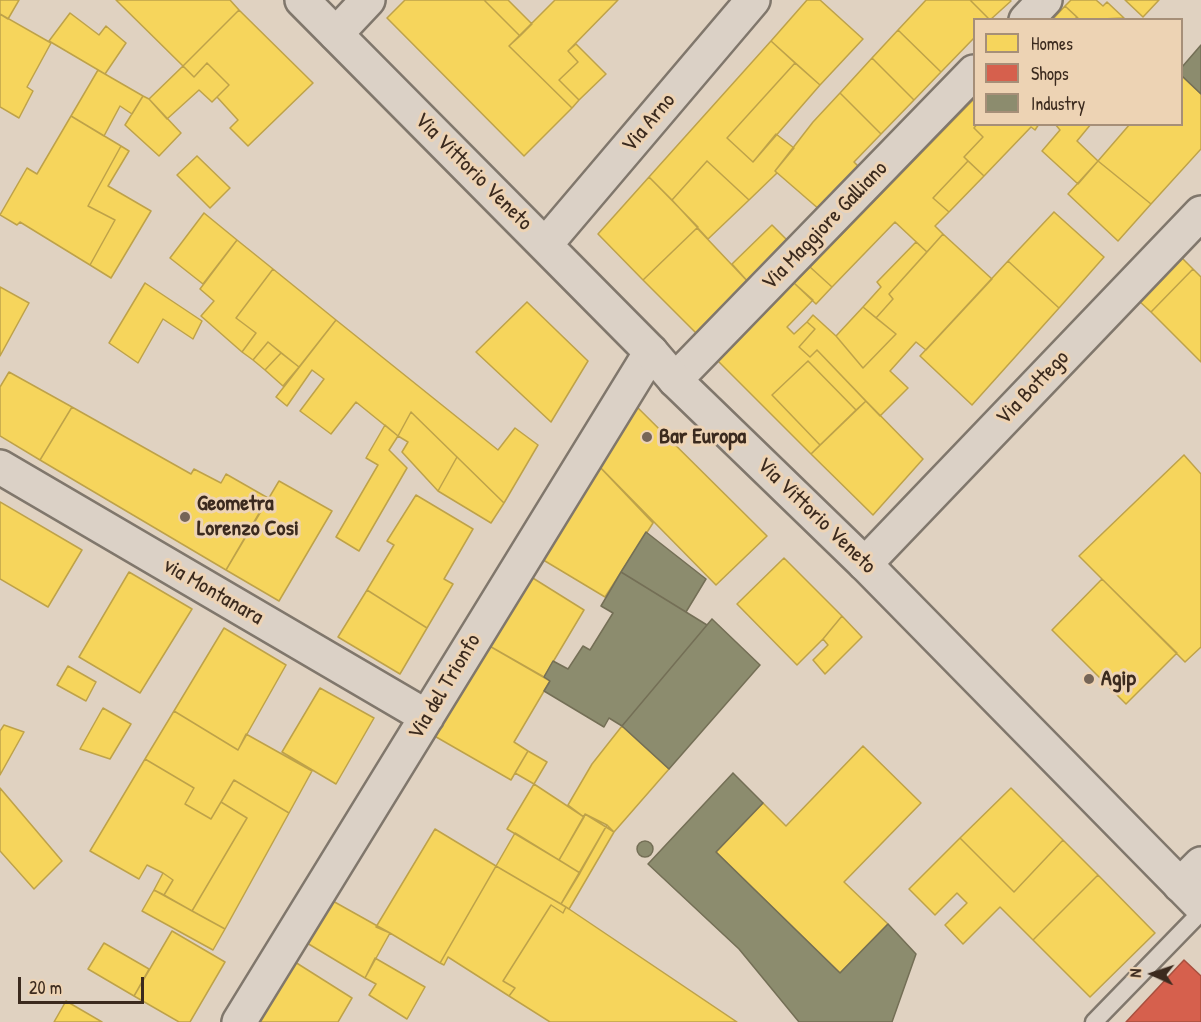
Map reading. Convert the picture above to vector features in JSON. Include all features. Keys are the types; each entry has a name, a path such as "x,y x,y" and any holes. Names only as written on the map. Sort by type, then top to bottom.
{"street":[{"name":"Via Vittorio Veneto","path":"302,0 651,352 675,380 1194,885"},
{"path":"336,34 368,0"},
{"name":"Via Arno","path":"545,245 753,0"},
{"path":"1028,18 1045,0"},
{"name":"Via Maggiore Galliano","path":"675,380 973,74"},
{"name":"Via Bottego","path":"865,564 1201,213"},
{"name":"Via del Trionfo","path":"239,1022 651,352"},
{"name":"via Montanara","path":"0,467 427,717"}],"lane":[{"path":"1094,1022 1201,912"}],"building: Homes":[{"path":"0,0 19,0 8,19 0,14"},
{"path":"116,0 230,0 239,10 183,66"},
{"path":"405,0 484,0 520,36 509,46 572,108 524,156 387,18"},
{"path":"484,0 508,0 532,24 520,36"},
{"path":"555,0 618,0 568,51 578,62 559,80 579,100 572,108 509,46"},
{"path":"807,0 820,0 863,39 820,85 771,41"},
{"path":"926,0 970,0 988,18 973,18 973,39 941,72 898,30"},
{"path":"970,0 1011,1 992,18 988,18"},
{"path":"1071,0 1096,0 1103,6 1107,2 1124,18 1078,18 1065,6"},
{"path":"1125,0 1159,0 1143,17"},
{"path":"1065,6 1077,17 1076,18 1054,18"},
{"path":"239,10 313,83 248,146 230,128 238,120 217,97 229,85 207,63 194,77 183,66"},
{"path":"70,13 99,35 106,26 126,43 105,74 49,41"},
{"path":"0,14 51,43 27,87 33,91 19,118 0,107"},
{"path":"898,30 941,72 914,100 872,58"},
{"path":"771,41 795,63 727,138 753,162 776,134 794,148 775,171 777,173 749,200 707,161 672,200 649,177"},
{"path":"576,44 606,74 579,100 559,80 578,62 568,51"},
{"path":"872,58 914,100 881,134 840,93"},
{"path":"207,63 229,85 212,102 199,90 167,119 149,99 183,66 194,77"},
{"path":"795,63 820,85 753,162 727,138"},
{"path":"98,70 143,96 132,114 120,106 104,136 71,116"},
{"path":"1183,77 1201,94 1201,149 1151,204 1098,161 1128,126 1183,126"},
{"path":"840,93 881,134 854,162 861,169 820,210 775,171 813,122"},
{"path":"143,96 149,99 181,133 159,156 125,125"},
{"path":"973,100 973,126 976,126 974,128 983,137 964,157 968,161 933,198 949,212 935,226 943,234 927,252 895,222 832,287 810,267"},
{"path":"71,116 121,146 88,206 115,220 90,265 20,222 17,225 0,215 27,168 37,174"},
{"path":"976,126 1038,126 1035,130 1031,127 984,176 964,157 983,137 974,128"},
{"path":"1057,126 1089,126 1077,141 1098,161 1078,184 1042,151 1060,130"},
{"path":"121,146 129,151 108,186 151,211 111,278 90,265 115,220 88,206"},
{"path":"197,156 230,188 210,208 177,175"},
{"path":"707,161 749,200 708,239 672,200"},
{"path":"968,161 984,176 949,212 933,198"},
{"path":"1098,161 1151,204 1118,241 1068,194"},
{"path":"649,177 698,227 643,280 598,234"},
{"path":"1054,212 1104,257 1059,308 1008,261"},
{"path":"204,213 237,240 203,284 170,258"},
{"path":"772,225 792,245 750,284 732,264"},
{"path":"697,228 750,284 699,336 643,280"},
{"path":"943,234 992,279 926,350 916,342 890,371 908,388 880,416 817,350 810,357 799,347 815,329 807,322 813,315 836,336 863,368 896,334 876,318 893,299 889,294"},
{"path":"237,240 273,269 236,318 256,333 242,352 201,316 214,301 200,289"},
{"path":"916,242 927,252 889,294 893,299 876,318 863,307 881,287 877,282"},
{"path":"1181,257 1193,269 1151,312 1138,300"},
{"path":"1008,261 1059,308 972,405 920,356"},
{"path":"810,267 832,287 816,304 794,283"},
{"path":"273,269 336,320 299,367 268,342 253,360 242,352 256,333 236,318"},
{"path":"1193,269 1201,277 1201,362 1151,312"},
{"path":"145,283 202,321 193,339 163,319 138,363 109,343"},
{"path":"794,283 813,300 787,327 794,334 807,322 815,329 799,347 810,357 817,350 866,401 856,410 808,361 772,395 820,445 811,454 718,361"},
{"path":"0,287 29,303 0,356"},
{"path":"527,302 588,361 551,422 476,352"},
{"path":"863,307 896,334 863,368 836,336"},
{"path":"336,320 498,450 515,428 538,445 504,503 411,412 398,436 356,402 331,434 300,411 324,379 312,370 287,406 276,397"},
{"path":"268,342 281,353 265,370 253,360"},
{"path":"281,353 299,367 283,386 265,370"},
{"path":"808,361 856,410 820,445 772,395"},
{"path":"9,372 72,407 40,460 0,436 0,387"},
{"path":"866,401 923,459 873,515 811,454"},
{"path":"632,402 767,536 716,585 596,463"},
{"path":"72,407 191,474 194,469 221,483 226,474 268,498 226,570 40,460"},
{"path":"411,412 457,457 438,491 402,452 408,442 398,436"},
{"path":"385,425 398,436 389,450 407,468 359,551 336,537 378,465 366,458"},
{"path":"1184,455 1201,474 1201,647 1185,662 1079,556"},
{"path":"457,457 504,503 491,523 438,491"},
{"path":"596,463 653,523 605,597 540,558"},
{"path":"279,481 332,511 279,601 226,570"},
{"path":"416,495 473,529 444,579 453,584 427,628 367,590 394,545 387,541"},
{"path":"0,502 82,550 48,607 0,579"},
{"path":"784,558 842,616 797,665 737,604"},
{"path":"129,572 192,609 140,693 79,657"},
{"path":"528,575 584,610 544,677 486,644"},
{"path":"1102,579 1177,653 1126,704 1052,630"},
{"path":"367,590 427,628 400,674 338,637"},
{"path":"842,616 862,637 825,674 813,660 828,645 823,639"},
{"path":"224,628 286,665 238,750 174,711"},
{"path":"486,644 550,681 514,742 528,751 511,780 431,734"},
{"path":"68,666 96,682 86,701 57,685"},
{"path":"320,688 374,718 336,784 282,752"},
{"path":"103,708 131,724 110,759 80,749"},
{"path":"174,711 238,750 246,734 312,771 289,813 234,780 211,819 185,804 194,788 145,759"},
{"path":"4,725 24,732 0,775 0,731"},
{"path":"622,726 669,769 614,832 585,814 584,817 568,805 592,764"},
{"path":"863,746 921,803 844,882 888,924 840,973 716,852 763,803 786,826"},
{"path":"528,751 547,762 534,784 515,773"},
{"path":"145,759 194,788 185,804 211,819 221,802 247,818 192,911 164,895 173,880 163,873 147,865 139,879 90,851"},
{"path":"234,780 289,813 225,929 192,911 247,818 221,802"},
{"path":"534,784 584,817 559,860 507,829"},
{"path":"0,788 62,861 34,889 0,851"},
{"path":"1011,788 1063,840 1014,892 960,838"},
{"path":"585,814 607,825 580,873 559,860"},
{"path":"607,825 614,832 569,909 561,904"},
{"path":"435,829 496,866 440,963 376,927"},
{"path":"515,833 580,873 561,904 496,866"},
{"path":"960,838 1014,892 1063,840 1098,875 1033,940 1000,907 963,944 945,925 967,903 957,893 935,915 909,889"},
{"path":"496,866 566,907 563,913 551,905 503,981 515,988 509,996 448,957 444,965 440,963"},
{"path":"163,873 173,880 164,895 154,890"},
{"path":"1098,875 1155,933 1090,997 1033,940"},
{"path":"154,890 225,929 213,950 142,911"},
{"path":"331,900 390,933 365,978 307,943"},
{"path":"551,905 563,913 566,907 737,1022 550,1022 509,996 515,988 503,981"},
{"path":"172,931 225,962 190,1022 179,1022 134,996"},
{"path":"104,943 149,969 134,996 88,969"},
{"path":"375,958 425,987 407,1019 369,995 376,984 365,978"},
{"path":"295,962 352,998 338,1022 258,1022"},
{"path":"66,1001 102,1022 54,1022"}],"building: Shops":[{"path":"1184,960 1201,976 1201,1022 1126,1022"}],"building: Industry":[{"path":"1201,45 1201,94 1183,77 1183,66"},
{"path":"646,532 706,579 686,612 621,572"},
{"path":"621,572 707,625 622,726 609,718 604,727 544,691 550,681 544,677 553,661 568,669 583,646 590,650 613,613 601,606"},
{"path":"712,619 760,665 669,769 622,726"},
{"path":"733,773 763,803 716,852 840,973 888,924 916,954 892,1022 799,1022 739,949 648,864"},
{"path":"645,841 651,843 653,849 651,855 645,857 639,855 637,849 639,843"}],"place":[{"name":"Bar Europa","path":"647,437"},
{"name":"Geometra Lorenzo Cosi","path":"185,517"},
{"name":"Agip","path":"1089,679"}]}
